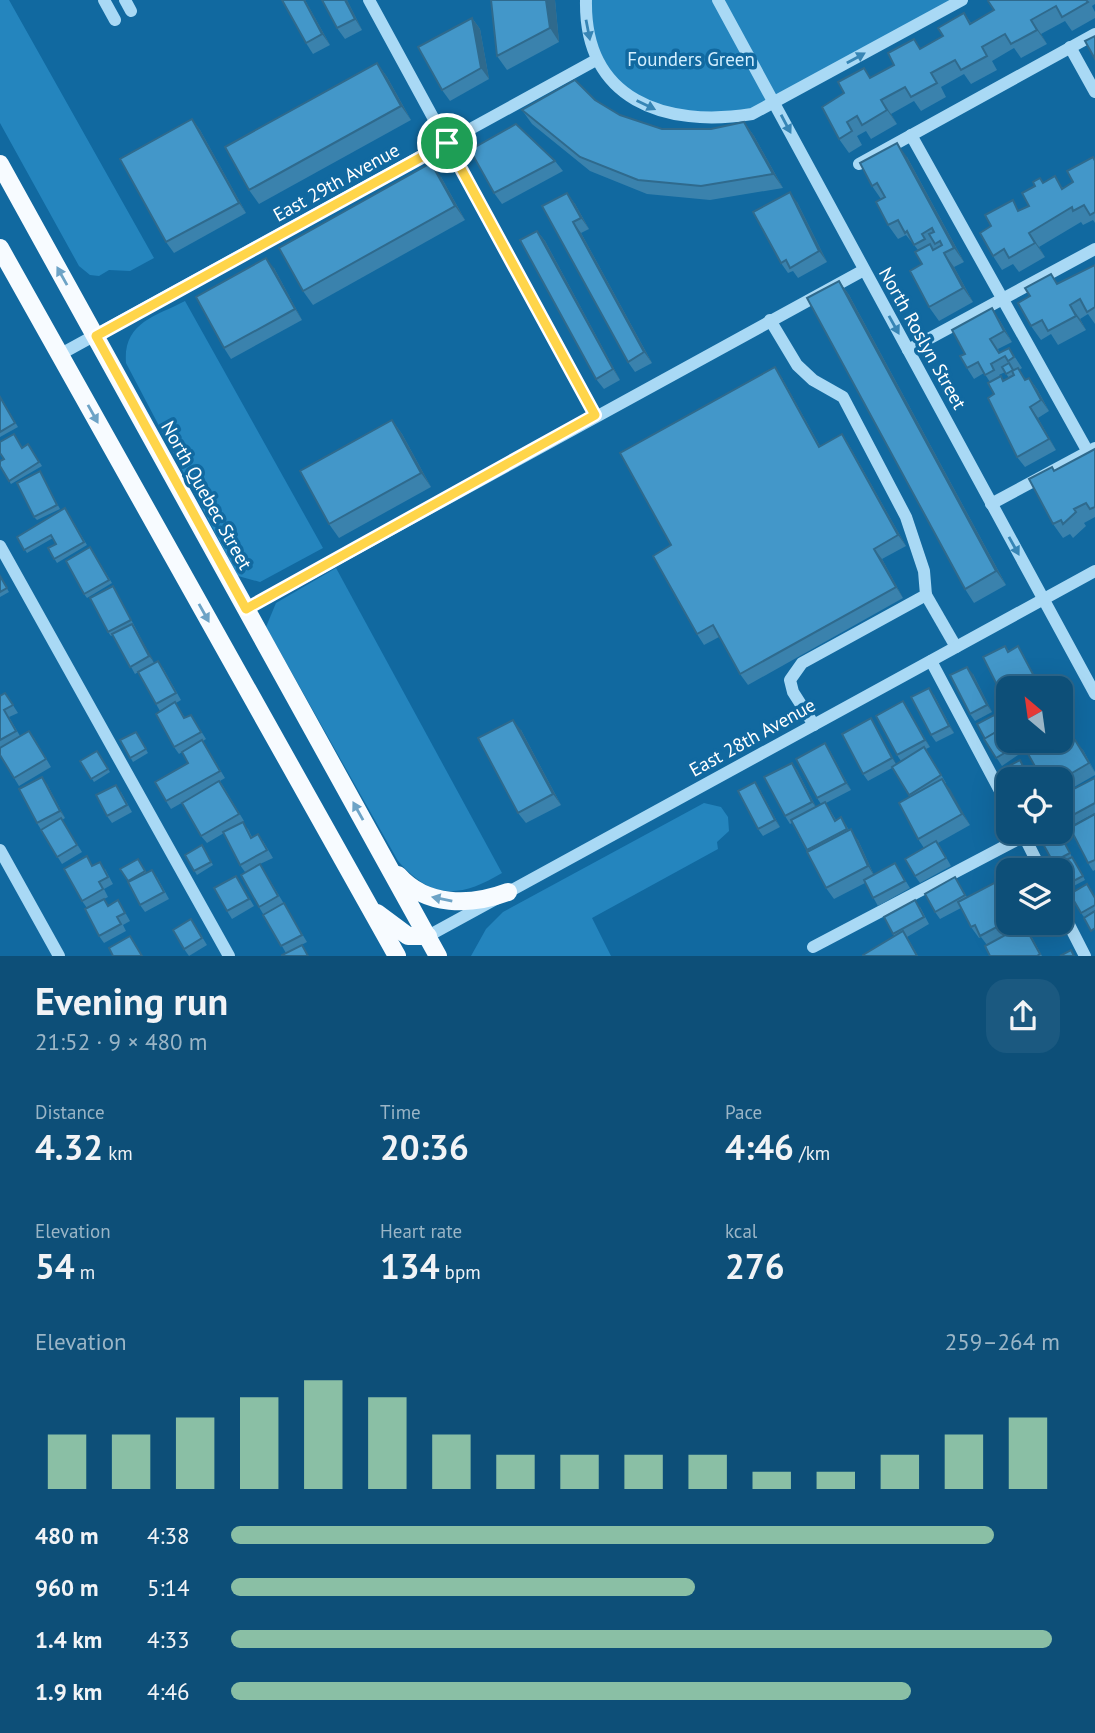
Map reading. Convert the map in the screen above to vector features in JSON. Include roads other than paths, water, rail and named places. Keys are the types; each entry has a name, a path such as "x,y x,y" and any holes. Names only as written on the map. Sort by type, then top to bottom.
{"main road":[{"name":"North Quebec Street","path":"0,164 438,956"},
{"path":"0,249 397,956"},
{"path":"378,847 409,886 427,895 447,901 474,901 508,892"},
{"path":"369,907 403,934 417,939 428,936"}],"street":[{"path":"104,0 123,12"},
{"path":"114,0 123,12"},
{"path":"369,0 595,415"},
{"path":"586,0 586,26 596,60 616,86 645,106 680,117 715,120 752,114 962,0"},
{"name":"North Roslyn Street","path":"719,0 1043,600 1094,689"},
{"path":"859,164 1095,34"},
{"path":"1070,47 1095,92"},
{"name":"East 29th Avenue","path":"60,355 596,60"},
{"path":"911,135 1092,450 991,504"},
{"path":"908,350 1095,249"},
{"path":"246,609 595,415 864,270"},
{"path":"770,320 797,365 813,380 844,397 906,517 924,571 926,595 956,647"},
{"path":"0,546 229,956"},
{"name":"East 28th Avenue","path":"428,936 1095,571"},
{"path":"814,725 793,692 790,680 793,673 803,663 926,595"},
{"path":"931,661 996,783"},
{"path":"813,947 1004,844"},
{"path":"0,850 59,956"},
{"path":"1073,933 1085,956"}],"park label":[{"name":"Founders Green","path":"691,59"}]}
